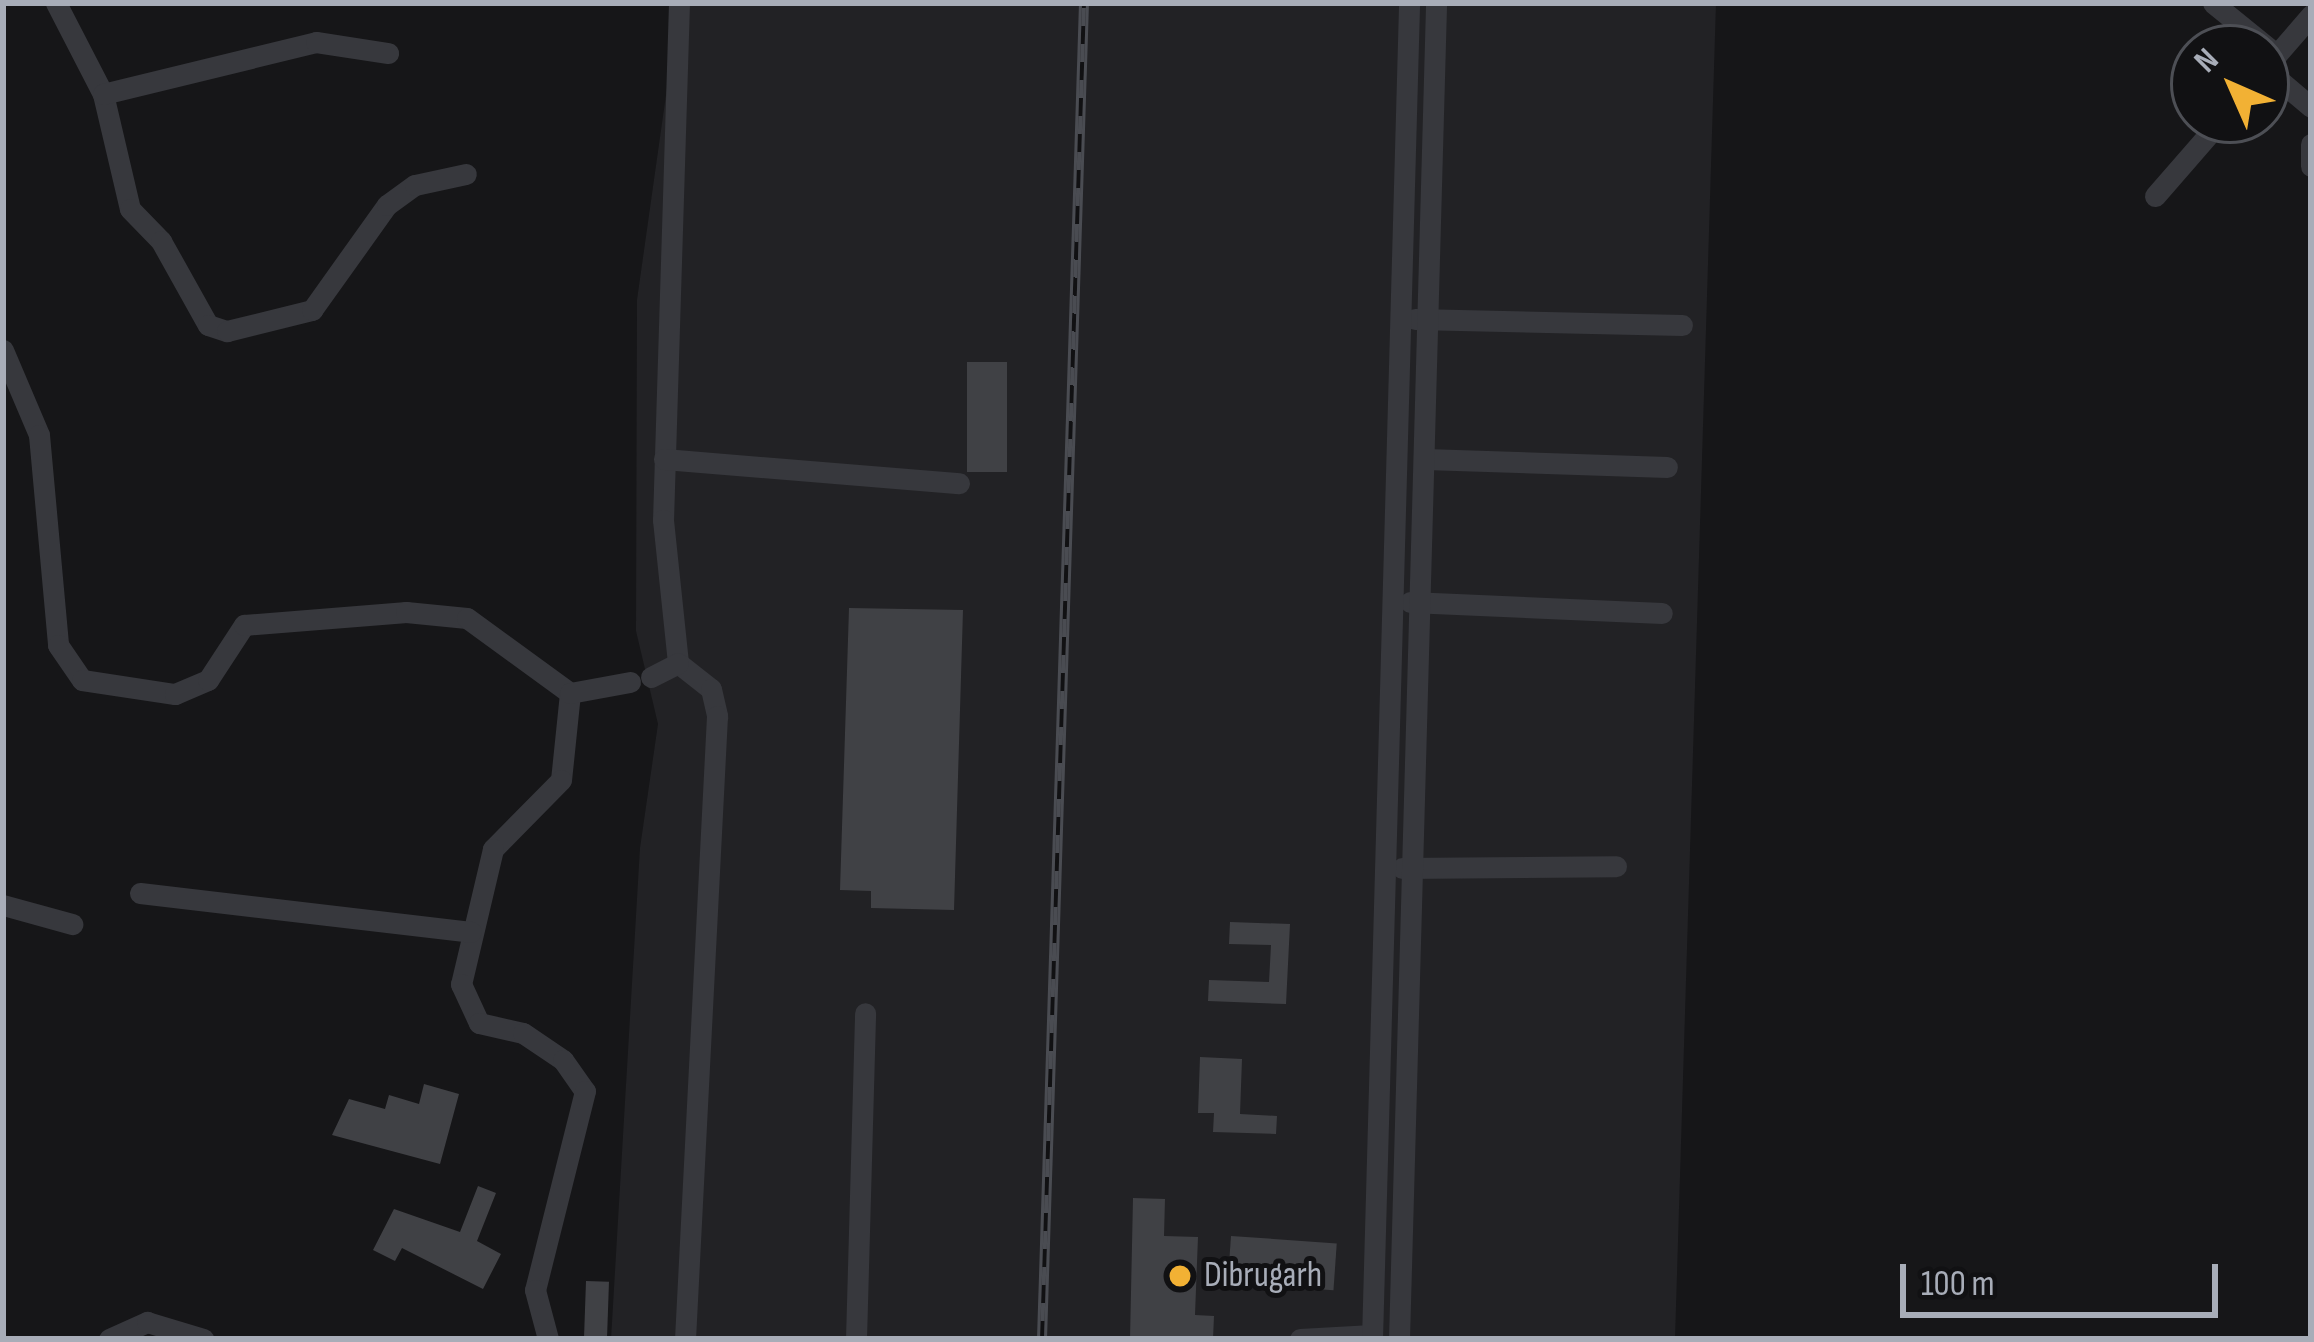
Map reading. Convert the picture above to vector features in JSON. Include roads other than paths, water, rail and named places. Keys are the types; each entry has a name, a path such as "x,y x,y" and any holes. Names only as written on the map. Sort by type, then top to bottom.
{"street":[{"path":"56,3 103,94 130,209 160,241 192,309 227,331 312,310 387,205 415,185 466,174"},
{"path":"679,3 664,459 668,627 678,663 712,689 717,716 685,1339"},
{"path":"1399,1339 1414,868 1409,3"},
{"path":"1300,1339 1372,1337 1389,869 1425,459 1413,319 1436,3"},
{"path":"2290,40 2311,15"},
{"path":"103,94 316,42 388,53"},
{"path":"2290,84 2311,107"},
{"path":"2155,196 2200,144"},
{"path":"2311,144 2311,166"},
{"path":"1413,319 1682,325"},
{"path":"3,350 40,435 58,645 82,680 175,694 208,680 244,625 406,612 467,618 570,693 640,680 678,663"},
{"path":"664,459 959,483"},
{"path":"1425,459 1667,467"},
{"path":"1409,603 1662,614"},
{"path":"548,1339 535,1290 585,1091 563,1060 471,1013 461,985 493,849 561,780 570,693"},
{"path":"1389,869 1616,866"},
{"path":"140,893 472,932"},
{"path":"3,905 72,924"},
{"path":"856,1339 865,1013"},
{"path":"109,1339 147,1322 203,1339"}],"railway":[{"path":"1042,1339 1084,3"}],"place":[{"name":"Dibrugarh","path":"1180,1276"}]}
